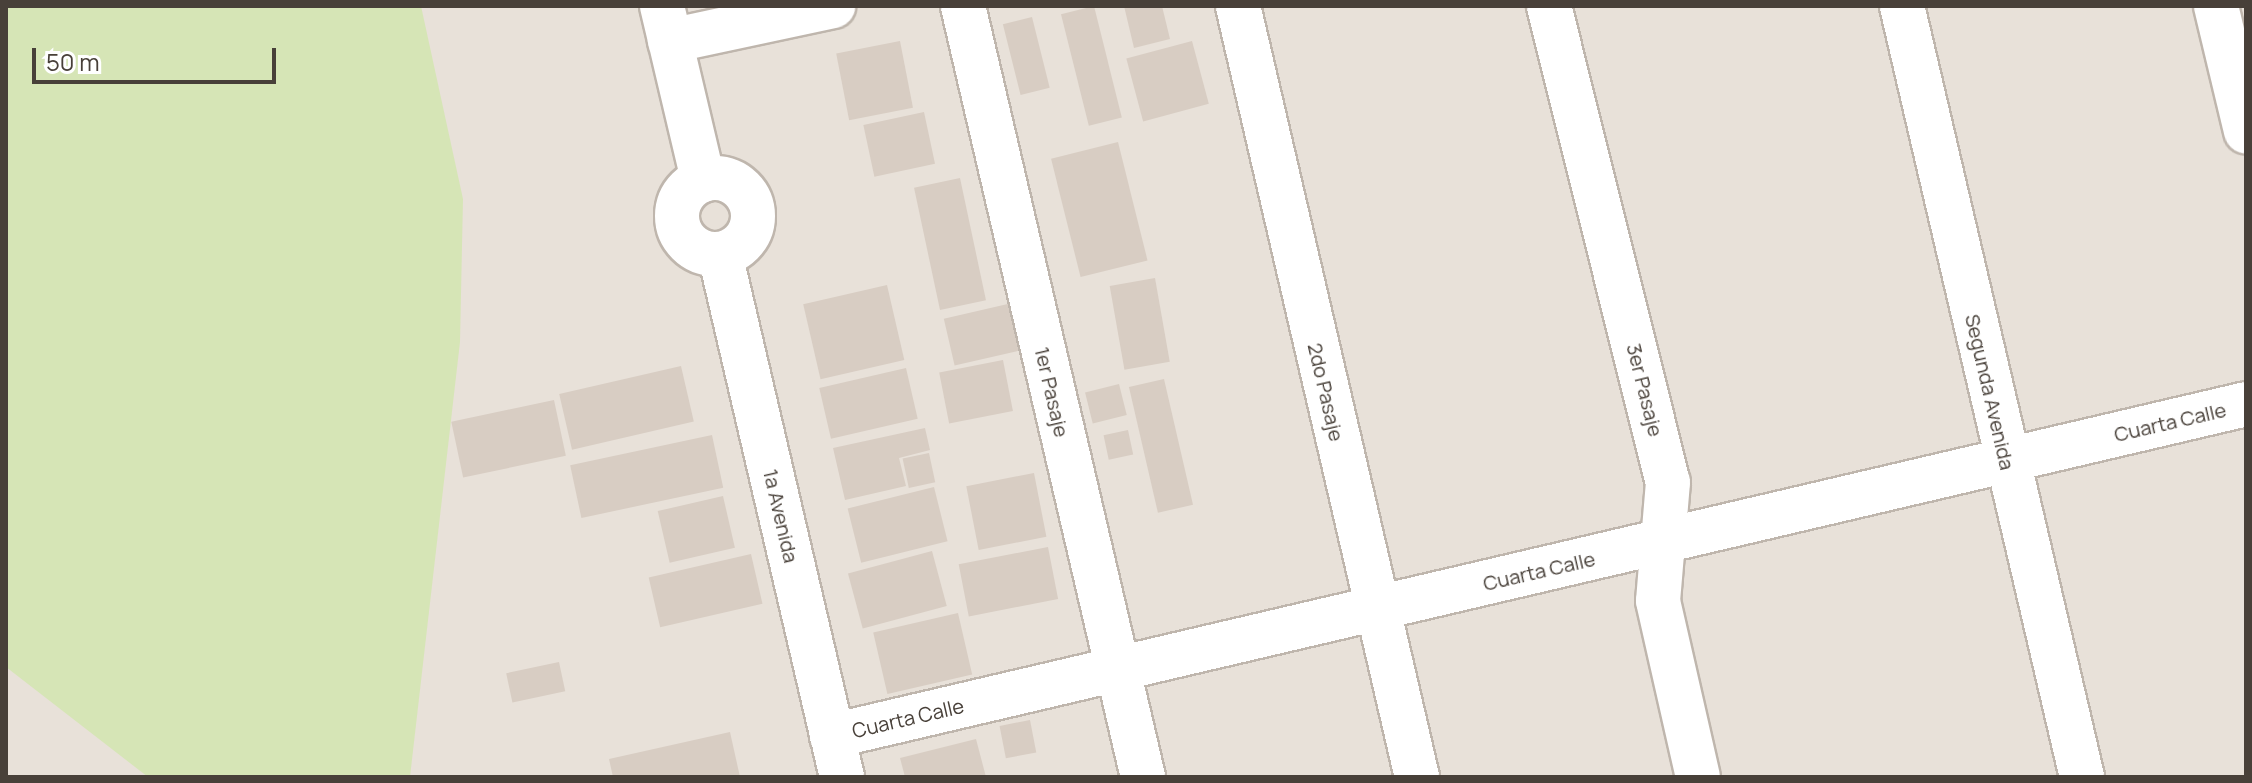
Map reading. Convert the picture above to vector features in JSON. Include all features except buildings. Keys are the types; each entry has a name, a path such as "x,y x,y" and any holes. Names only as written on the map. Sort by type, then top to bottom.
{"street":[{"path":"666,24 833,6"},
{"name":"1er Pasaje","path":"963,6 1143,777"},
{"name":"2do Pasaje","path":"1238,6 1417,777"},
{"name":"3er Pasaje","path":"1549,6 1668,482 1658,601 1698,777"},
{"name":"Segunda Avenida","path":"1902,6 2082,777"},
{"path":"2216,6 2246,131"},
{"name":"1a Avenida","path":"666,24 703,180 728,180 752,208 750,233 732,250 720,254 837,756"},
{"name":"Cuarta Calle","path":"837,756 1116,669 2246,404"}],"shaded area":[{"path":"6,6 2246,6 2246,777 6,777"}],"green space":[{"path":"6,6 421,6 463,199 460,342 410,777 148,777 6,667"}]}
